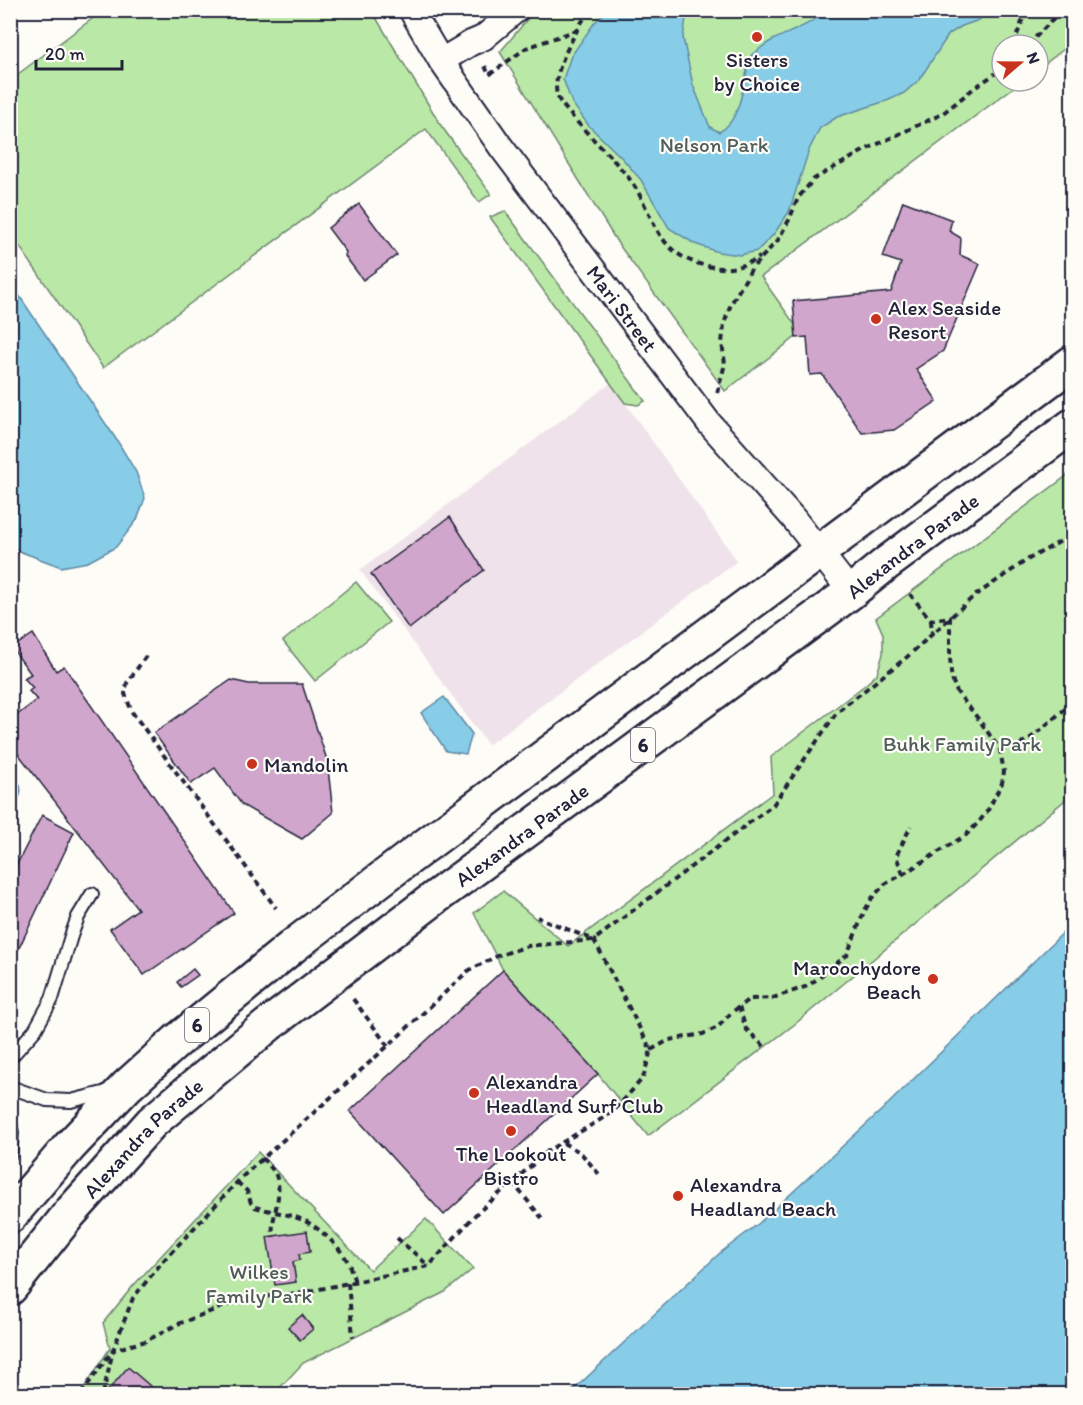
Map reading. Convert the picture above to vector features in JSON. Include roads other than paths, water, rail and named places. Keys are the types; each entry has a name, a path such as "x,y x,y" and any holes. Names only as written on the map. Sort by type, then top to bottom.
{"main road":[{"name":"6","path":"10,1216 69,1147 127,1086 177,1041 293,946 1072,363"},
{"name":"Alexandra Parade","path":"10,1288 70,1213 153,1122 268,1025 436,897 851,592 1072,426"}],"street":[{"name":"Mari Street","path":"411,10 441,61 501,147 709,423 789,513 851,592"},
{"path":"441,61 483,38 516,10"}],"lane":[{"path":"10,1058 35,1030 52,999 78,917 92,894"},
{"path":"10,1087 47,1100 71,1101 127,1086"},
{"path":"10,1124 12,1133 10,1154"}],"water":[{"path":"607,11 687,11 683,38 693,85 710,127 719,132 731,122 735,114 751,55 773,40 809,23 824,11 990,11 979,20 949,34 919,80 904,93 837,117 820,128 809,150 789,212 774,234 757,251 740,255 718,252 695,244 669,228 641,180 589,126 572,103 563,79 571,56 595,22"},
{"path":"10,282 118,442 136,472 145,498 137,520 116,547 88,562 61,567 19,551 11,544"},
{"path":"444,697 472,734 466,754 446,751 421,713"},
{"path":"11,776 18,782 21,790 18,798 11,805"},
{"path":"1072,924 1072,1394 569,1394 720,1253 758,1224 885,1107"}],"place":[{"name":"Sisters by Choice","path":"757,37"},
{"name":"Alex Seaside Resort","path":"876,319"},
{"name":"Mandolin","path":"252,764"},
{"name":"Maroochydore Beach","path":"933,979"},
{"name":"Alexandra Headland Surf Club","path":"474,1093"},
{"name":"The Lookout Bistro","path":"511,1131"},
{"name":"Alexandra Headland Beach","path":"678,1196"}],"park label":[{"name":"Nelson Park","path":"714,144"},
{"name":"Buhk Family Park","path":"962,743"},
{"name":"Wilkes Family Park","path":"259,1283"}]}
